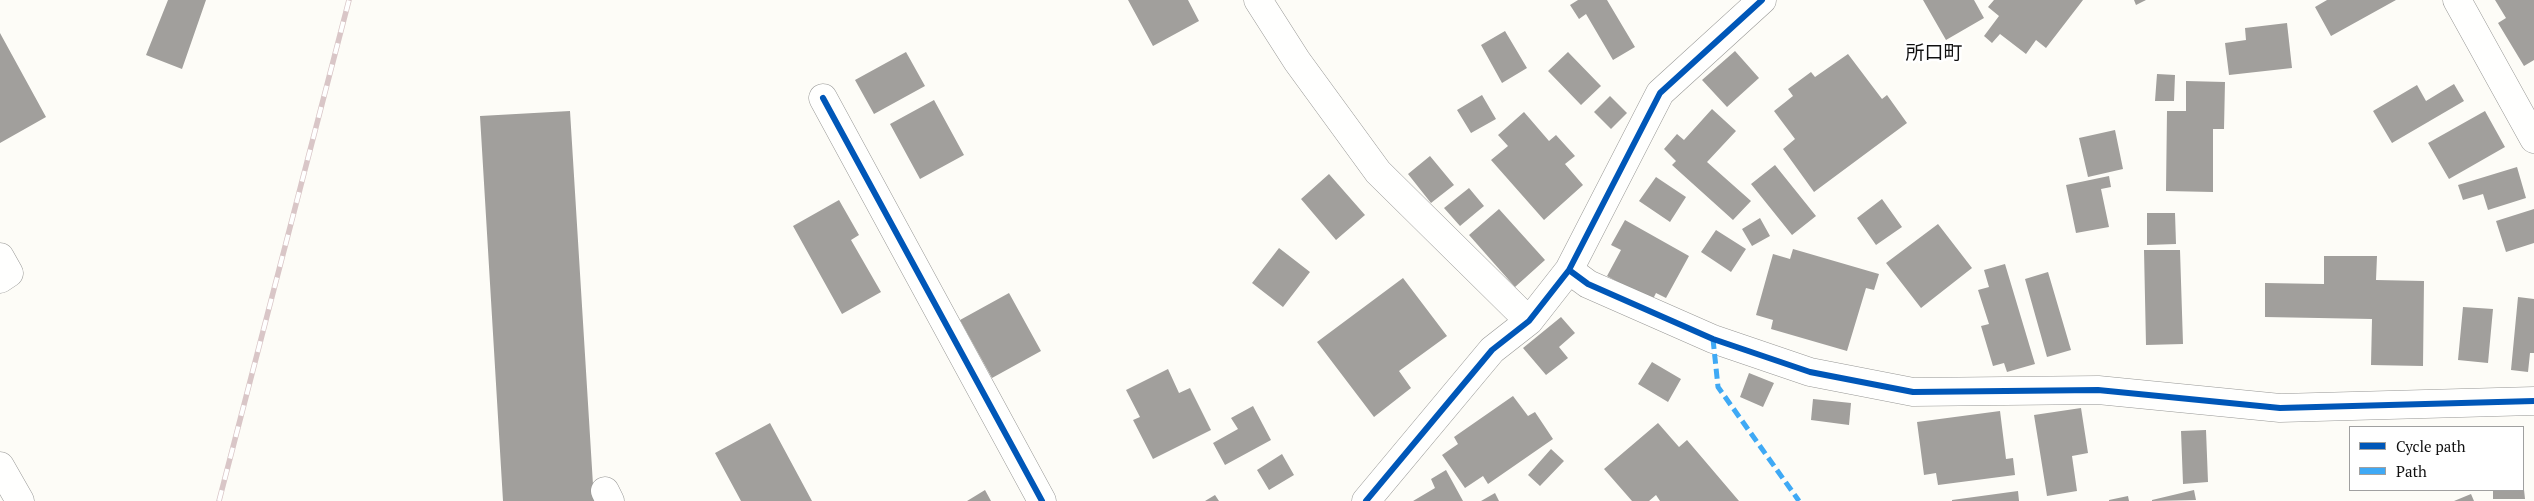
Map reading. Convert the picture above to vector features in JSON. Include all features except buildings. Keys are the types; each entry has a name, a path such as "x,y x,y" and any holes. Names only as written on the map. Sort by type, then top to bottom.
{"street":[{"path":"1258,0 1298,60 1378,172 1529,321"},
{"path":"1380,495 1492,350 1529,321 1569,270 1660,93 1762,0"},
{"path":"2457,0 2534,139"},
{"path":"823,98 1042,501"},
{"path":"0,257 9,273 0,279"},
{"path":"1569,270 1588,284 1712,339 1810,372 1913,392 2098,390 2280,408 2534,401"},
{"path":"0,466 20,501"}],"railway":[{"path":"219,501 349,0"}],"marked path":[{"path":"1713,339 1718,387 1799,501"}],"cycle path":[{"path":"1366,501 1492,350 1529,321 1569,270 1660,93 1762,0"},
{"path":"823,98 1042,501"},
{"path":"1569,270 1588,284 1713,339 1810,372 1913,392 2098,390 2280,408 2534,401"}],"district":[{"name":"所口町","path":"1934,54"}]}
